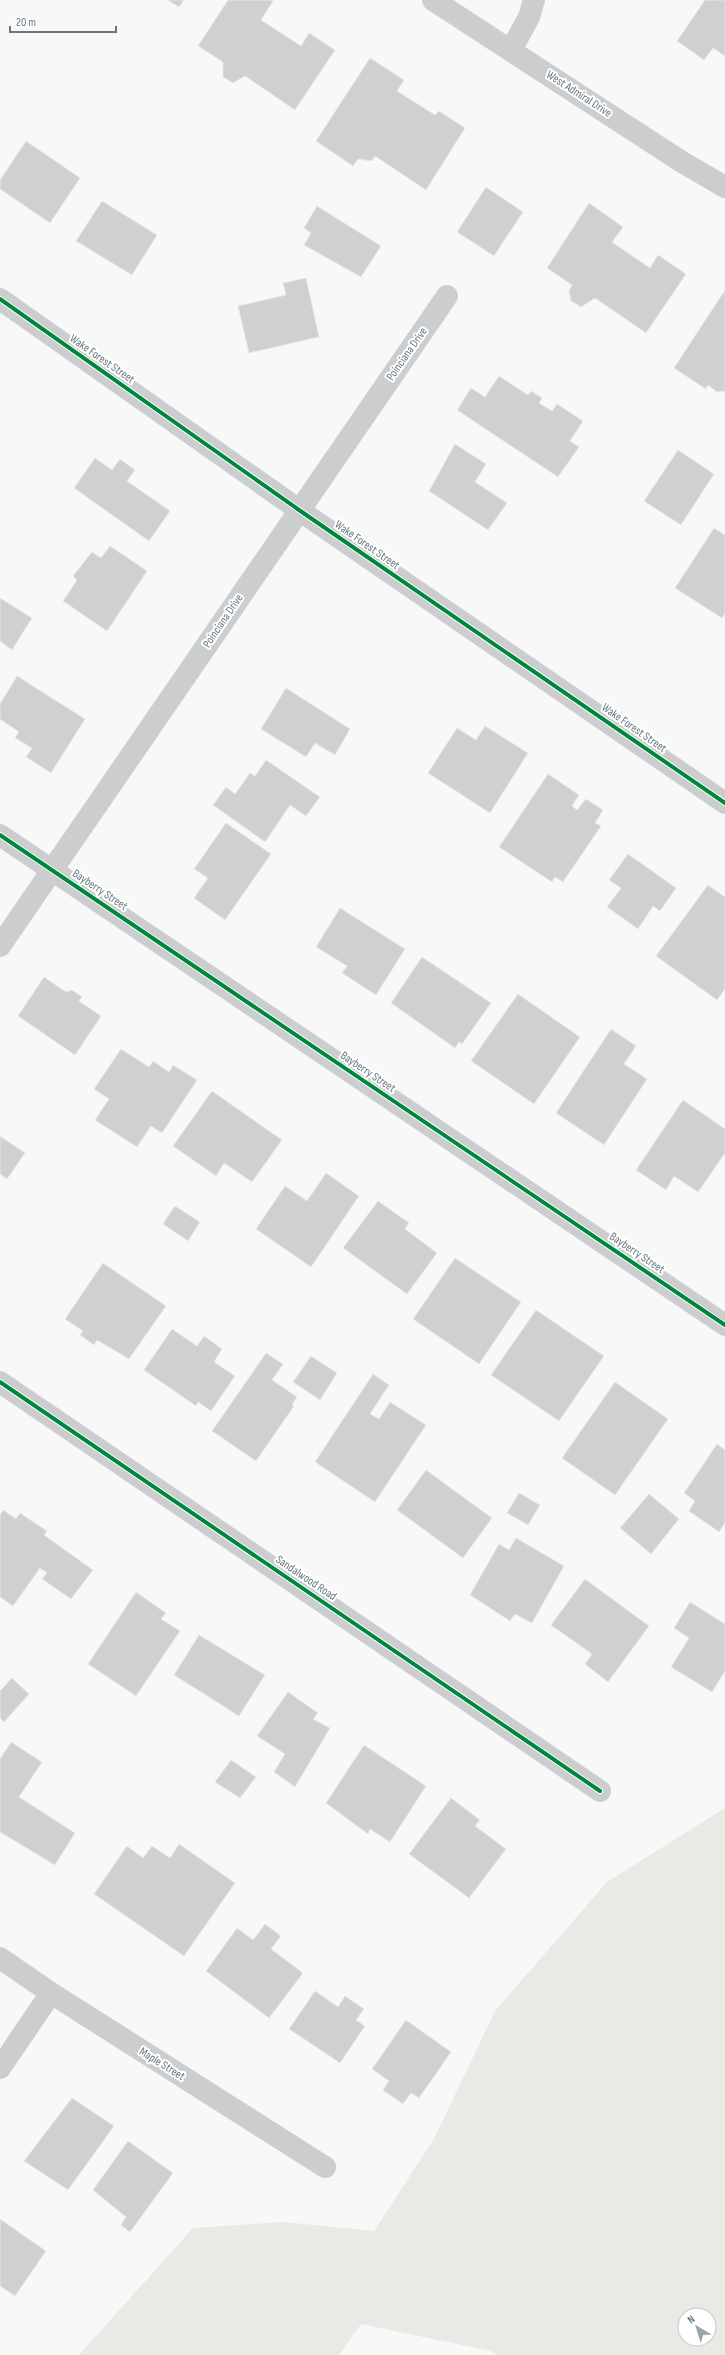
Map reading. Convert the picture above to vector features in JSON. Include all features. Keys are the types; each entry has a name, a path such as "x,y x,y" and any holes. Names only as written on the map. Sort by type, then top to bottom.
{"street":[{"name":"West Admiral Drive","path":"433,0 682,162 725,187"},
{"path":"512,50 528,17 534,0"},
{"name":"Poinciana Drive","path":"0,946 447,296"},
{"name":"Wake Forest Street","path":"0,299 299,510 725,803"},
{"name":"Bayberry Street","path":"0,835 725,1325"},
{"name":"Sandalwood Road","path":"0,1382 600,1792"},
{"name":"Maple Street","path":"0,1958 51,1993 325,2167"},
{"path":"0,2068 51,1993"}],"shaded area":[{"path":"725,1808 725,2355 497,2355 491,2351 361,2324 339,2355 79,2355 193,2228 283,2222 374,2231 434,2139 495,2011 607,1882"}],"building":[{"path":"168,0 184,0 179,7"},
{"path":"228,0 271,0 273,1 261,20 301,46 309,33 335,50 295,110 245,76 233,83 223,77 223,62 198,46"},
{"path":"705,0 725,0 725,56 713,48 704,60 677,41"},
{"path":"370,58 404,80 397,91 435,115 439,111 465,128 426,190 375,156 372,161 358,159 353,166 316,141"},
{"path":"26,141 80,178 50,223 0,189 0,180"},
{"path":"486,187 523,212 494,256 457,232"},
{"path":"102,201 157,235 132,275 76,241"},
{"path":"589,203 623,227 612,242 650,268 658,255 686,274 646,333 595,298 581,307 571,301 569,291 572,285 547,268"},
{"path":"317,206 381,246 361,277 304,245 311,233 304,228"},
{"path":"306,278 319,337 249,353 238,306 286,295 283,283"},
{"path":"725,290 725,391 717,392 708,385 706,389 674,368"},
{"path":"499,376 528,395 531,391 542,398 539,403 552,411 557,404 583,421 570,441 579,447 558,477 457,410 471,388 485,397"},
{"path":"455,444 486,464 475,482 507,503 488,530 429,491"},
{"path":"678,450 714,474 681,525 644,501"},
{"path":"95,458 112,470 120,459 135,470 127,481 170,511 149,541 74,488"},
{"path":"714,528 725,535 725,614 722,618 675,588"},
{"path":"110,546 147,571 107,631 63,601 77,580 73,576 92,552 101,558"},
{"path":"0,598 32,618 12,650 0,641"},
{"path":"17,676 85,719 51,773 26,757 32,748 15,738 19,732 0,719 0,704"},
{"path":"286,688 350,729 335,755 315,743 306,757 261,729"},
{"path":"485,726 528,753 490,813 428,773 457,728 476,740"},
{"path":"266,760 320,797 306,816 290,805 265,842 213,805 226,787 235,794 250,773 255,776"},
{"path":"548,774 579,795 572,806 577,810 586,799 603,810 595,823 601,826 563,882 555,877 552,882 499,847"},
{"path":"226,823 271,854 225,920 194,898 208,878 194,869"},
{"path":"628,854 676,888 660,911 653,906 638,929 607,907 621,888 609,880"},
{"path":"708,885 725,897 725,989 717,1000 656,956"},
{"path":"340,908 405,949 376,995 342,973 347,966 316,947"},
{"path":"422,957 491,1003 462,1044 459,1042 455,1048 391,1003"},
{"path":"44,977 66,992 72,990 82,997 79,1001 101,1016 75,1055 18,1016"},
{"path":"518,994 580,1037 534,1104 471,1061"},
{"path":"611,1029 636,1046 624,1064 647,1079 604,1145 556,1113"},
{"path":"121,1049 149,1067 153,1061 169,1072 173,1065 197,1080 162,1133 151,1126 137,1147 95,1120 109,1099 94,1089"},
{"path":"212,1091 282,1140 252,1182 224,1163 216,1176 173,1146"},
{"path":"683,1100 725,1129 725,1153 698,1192 674,1176 666,1190 636,1170"},
{"path":"0,1136 25,1153 7,1179 0,1174"},
{"path":"326,1173 359,1196 311,1267 256,1229 285,1186 307,1201"},
{"path":"378,1201 409,1223 405,1229 437,1253 407,1294 343,1248"},
{"path":"175,1206 200,1222 188,1241 163,1224"},
{"path":"455,1258 521,1302 479,1364 413,1319"},
{"path":"103,1263 166,1306 129,1359 97,1340 94,1345 80,1335 83,1331 65,1319"},
{"path":"536,1310 604,1356 559,1421 491,1375"},
{"path":"172,1329 197,1346 204,1336 222,1349 214,1362 235,1376 211,1411 198,1402 196,1406 144,1370"},
{"path":"266,1353 283,1364 272,1380 297,1397 292,1405 294,1406 256,1461 212,1431"},
{"path":"311,1356 337,1373 320,1400 293,1382"},
{"path":"373,1374 389,1385 370,1414 379,1419 390,1402 426,1425 375,1502 315,1462"},
{"path":"615,1382 668,1419 615,1495 562,1458"},
{"path":"717,1444 725,1450 725,1523 719,1532 689,1511 695,1501 684,1493"},
{"path":"426,1470 492,1518 463,1558 397,1510"},
{"path":"519,1493 540,1505 528,1525 507,1513"},
{"path":"649,1494 679,1519 651,1554 620,1528"},
{"path":"3,1510 16,1519 20,1513 47,1531 44,1535 93,1570 71,1599 42,1579 47,1573 40,1568 13,1606 0,1597 0,1515"},
{"path":"516,1538 564,1566 532,1623 515,1614 510,1621 470,1595 499,1544 509,1550"},
{"path":"585,1579 649,1626 608,1682 585,1664 592,1654 551,1625"},
{"path":"136,1592 166,1613 161,1619 180,1631 136,1696 88,1664"},
{"path":"690,1602 725,1624 725,1671 712,1692 671,1667 689,1638 674,1628"},
{"path":"199,1635 265,1675 239,1716 174,1675"},
{"path":"12,1678 29,1694 4,1722 0,1718 0,1691"},
{"path":"288,1692 318,1713 313,1719 330,1728 295,1787 274,1772 285,1754 257,1736"},
{"path":"11,1742 42,1762 19,1797 75,1833 55,1865 0,1832 0,1759"},
{"path":"364,1745 426,1786 390,1842 370,1829 368,1834 326,1803"},
{"path":"231,1760 256,1777 240,1798 215,1782"},
{"path":"451,1798 480,1820 475,1826 506,1849 469,1898 409,1854"},
{"path":"179,1844 235,1883 184,1956 94,1894 127,1846 143,1858 152,1846 170,1858"},
{"path":"265,1924 281,1936 271,1949 303,1973 269,2018 206,1971 237,1928 253,1940"},
{"path":"315,1991 338,2007 345,1996 364,2009 356,2020 365,2026 340,2063 289,2029"},
{"path":"406,2020 451,2052 419,2098 411,2093 403,2104 383,2090 389,2081 372,2069"},
{"path":"72,2098 114,2126 68,2190 24,2161"},
{"path":"128,2141 173,2173 130,2232 121,2225 126,2217 93,2190"},
{"path":"0,2219 46,2251 15,2296 0,2286"}],"cycle path":[{"path":"0,299 299,510 725,803"},
{"path":"0,835 725,1325"},
{"path":"0,1382 600,1791"}]}
